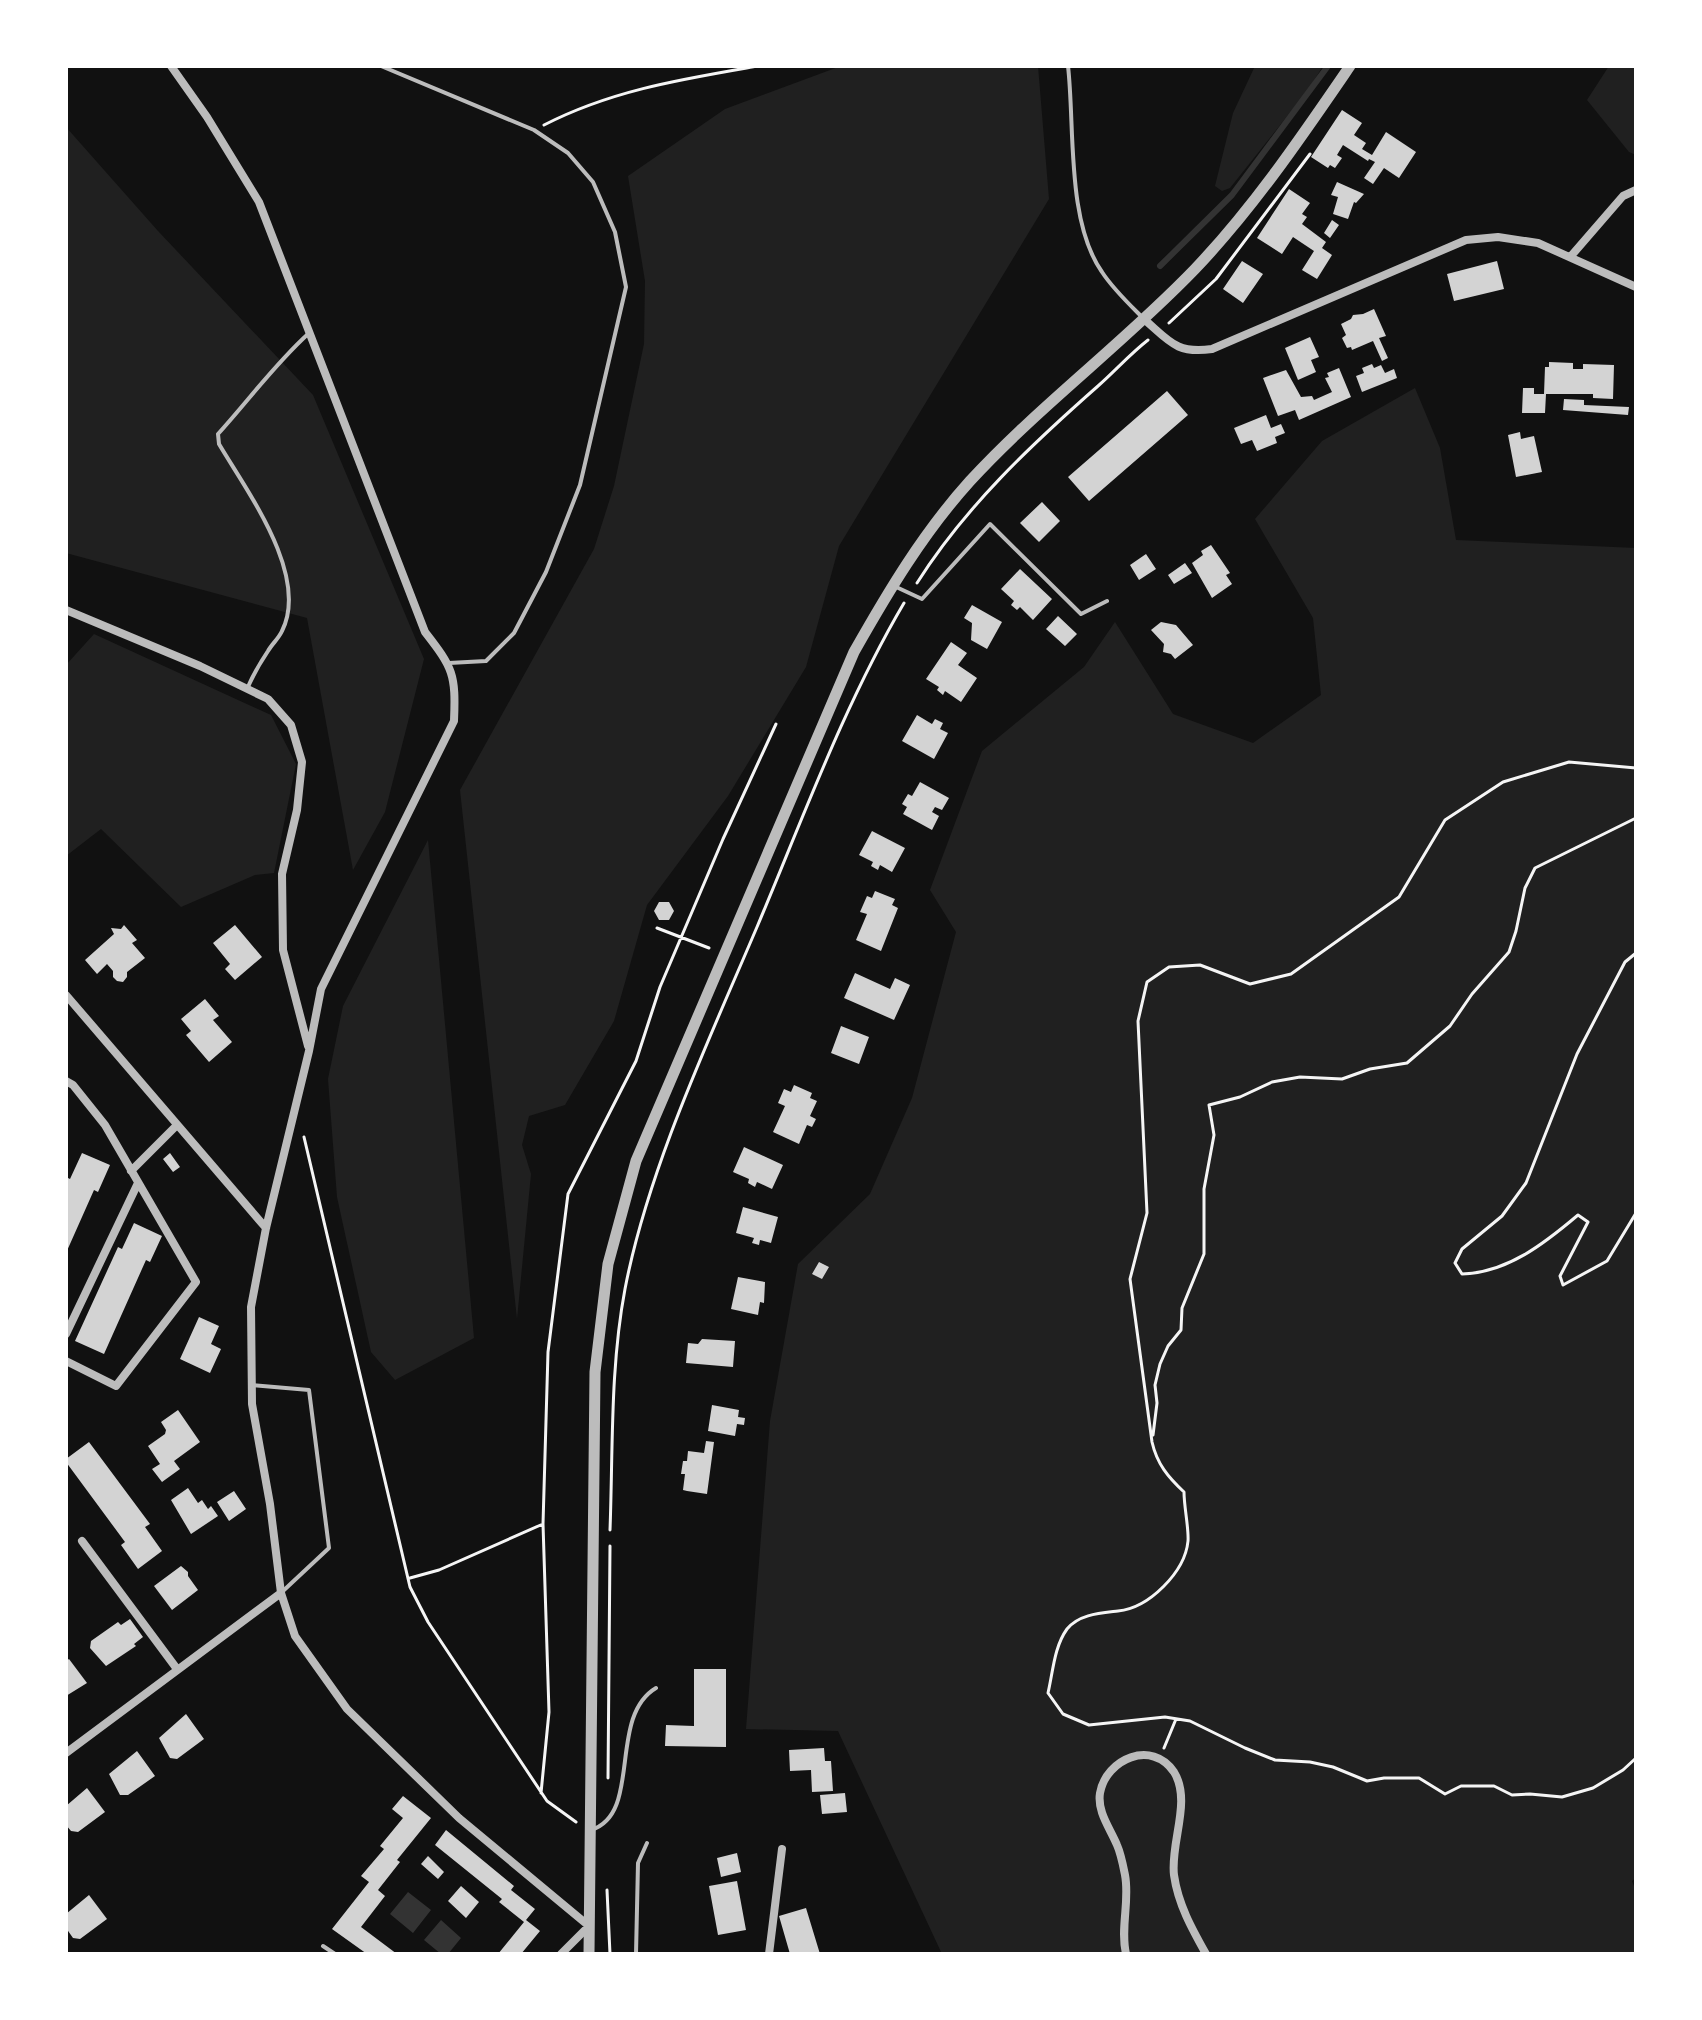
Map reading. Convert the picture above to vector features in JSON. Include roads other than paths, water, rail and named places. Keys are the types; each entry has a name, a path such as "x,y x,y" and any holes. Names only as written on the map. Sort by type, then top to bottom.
{"street":[{"path":"171,66 207,117 259,202 425,632 449,663 455,691 454,721 321,989 266,1228 251,1307 252,1404 270,1504 281,1593 295,1636 347,1709 459,1818 589,1926"},
{"path":"589,1954 595,1372 608,1264 636,1161 854,652 892,585 969,482 1022,429 1145,320 1197,266 1257,198 1350,66"},
{"path":"1571,256 1623,196 1636,190"},
{"path":"1145,320 1173,343 1191,352 1212,349 1466,240 1498,237 1538,243 1636,287"},
{"path":"66,610 200,666 268,699 291,725 302,762 297,810 282,874 283,950 309,1051"},
{"path":"66,995 266,1228"},
{"path":"66,1081 73,1085 105,1125 196,1282 116,1386 66,1361"},
{"path":"131,1171 177,1125"},
{"path":"66,1334 138,1183"},
{"path":"82,1541 177,1669"},
{"path":"66,1753 281,1593"},
{"path":"1126,1954 1122,1938 1126,1879 1118,1848 1101,1812 1100,1793 1112,1770 1131,1756 1141,1755 1160,1759 1174,1773 1181,1816 1173,1854 1174,1877 1186,1918 1206,1954"},
{"path":"769,1954 782,1849"},
{"path":"561,1954 589,1926"}],"lane":[{"path":"381,66 534,130 568,153 593,182 615,232 626,287 580,485 546,572 514,633 486,661 449,663"},
{"path":"1068,66 1072,156 1084,233 1100,270 1145,320"},
{"path":"247,689 256,669 283,630 290,600 267,523 219,444 218,434 270,376 280,359 310,333"},
{"path":"892,585 922,599 990,524 1081,614 1107,601"},
{"path":"252,1385 309,1390 329,1548 281,1593"},
{"path":"589,1831 602,1827 615,1814 634,1712 645,1695 656,1688"},
{"path":"636,1954 638,1863 647,1843"},
{"path":"323,1946 335,1954"}],"waterway":[{"path":"1160,266 1232,195 1328,66"}]}
